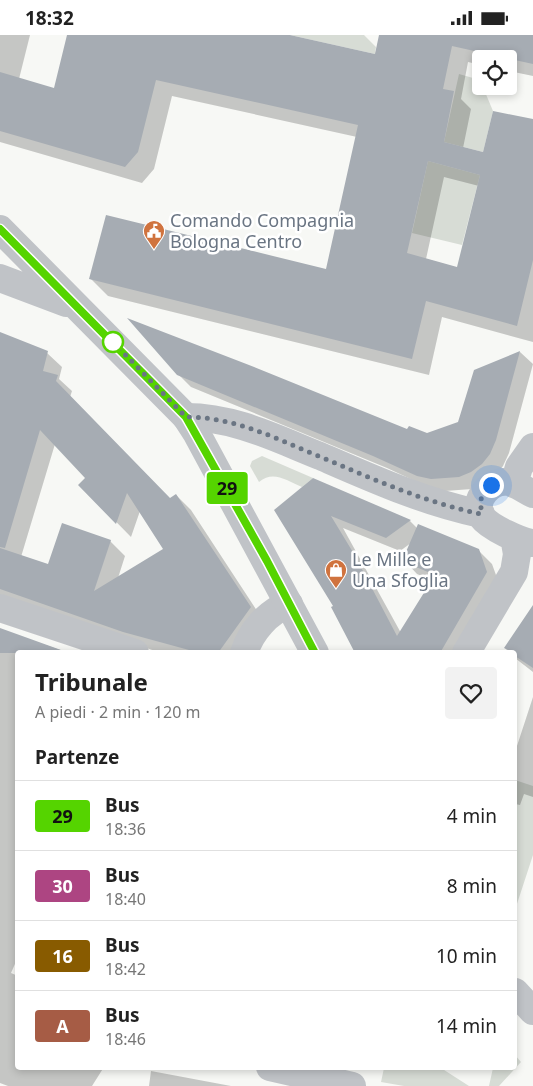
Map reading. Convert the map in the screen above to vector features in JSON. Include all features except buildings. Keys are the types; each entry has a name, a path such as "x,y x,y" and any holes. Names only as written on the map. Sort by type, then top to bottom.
{"street":[{"path":"0,229 186,417 313,650"},
{"path":"0,278 45,294 78,309"},
{"path":"186,417 216,418 253,428 419,498 481,514 489,524 524,540 517,554 514,572 468,650"},
{"path":"481,514 481,499 491,485 497,483 523,489 519,467 533,447"},
{"path":"245,650 247,643 260,625 274,611 289,604"},
{"path":"0,608 126,650"},
{"path":"517,994 533,1011"},
{"path":"283,1070 353,1086 357,1070"}],"shaded area":[{"path":"290,35 364,35 376,47 375,54"},
{"path":"459,74 472,78 472,95 486,95 493,111 483,152 444,142"},
{"path":"428,161 480,175 462,245 412,233"},
{"path":"262,456 313,478 302,487 275,476 264,478 259,482 250,466 252,461"},
{"path":"517,781 533,786 533,855 517,904"},
{"path":"517,1057 521,1062 517,1066"},
{"path":"384,1070 444,1070 469,1086 404,1086 381,1082"},
{"path":"493,1070 514,1070 499,1086 489,1086"}],"bus line":[{"name":"29","path":"0,229 95,326 158,386 186,417 267,561 313,650"}],"place":[{"name":"Comando Compagnia Bologna Centro","path":"154,250"},
{"name":"Le Mille e Una Sfoglia","path":"336,589"}],"route":[{"path":"113,342 158,386 186,417 216,418 253,428 442,506 481,514 481,499 491,485"}]}
